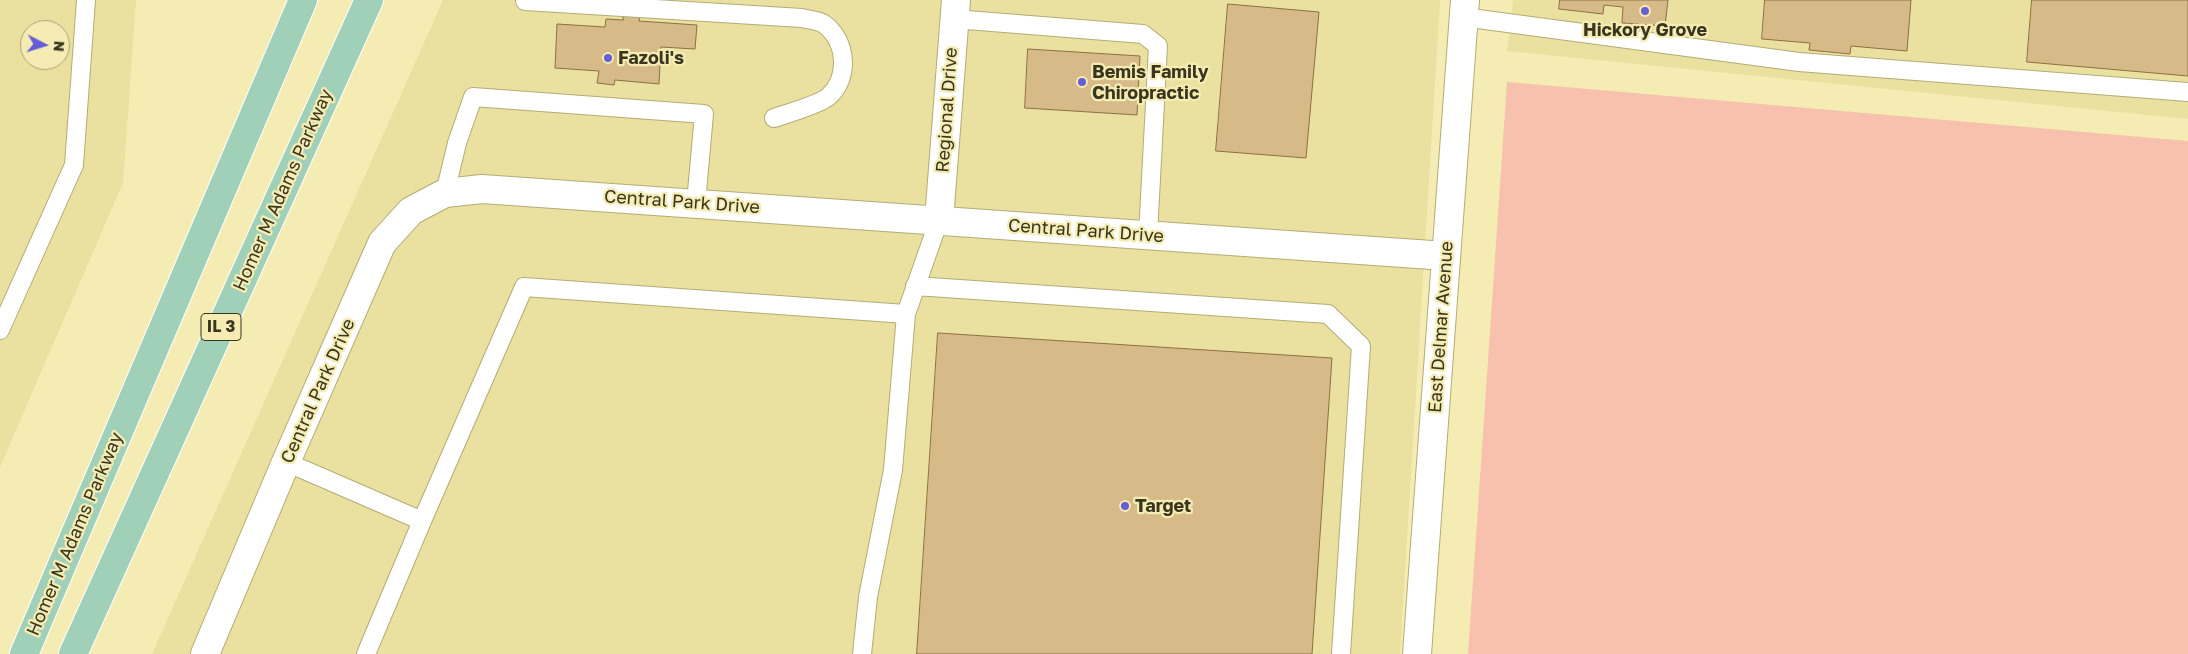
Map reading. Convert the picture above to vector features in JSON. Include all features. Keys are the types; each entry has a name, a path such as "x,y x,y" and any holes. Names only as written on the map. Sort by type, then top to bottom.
{"main road":[{"name":"Homer M Adams Parkway","path":"24,654 303,0"},
{"name":"Homer M Adams Parkway","path":"73,654 369,0"}],"street":[{"name":"East Delmar Avenue","path":"1417,654 1464,9"},
{"name":"Regional Drive","path":"938,220 955,10"},
{"name":"Central Park Drive","path":"205,654 286,462 382,243 411,210 446,193 482,189 1446,256"}],"lane":[{"path":"0,330 74,165 86,0"},
{"path":"525,1 802,18 822,23 838,38 843,58 841,80 827,98 774,118"},
{"path":"1464,9 1799,62 2188,92"},
{"path":"955,10 1143,34 1158,46 1148,235"},
{"path":"446,193 457,143 473,97 704,114 696,203"},
{"path":"862,654 868,597 894,470 906,314 938,220"},
{"path":"915,286 1328,314 1361,346 1341,654"},
{"path":"366,654 524,287 906,314"},
{"path":"286,462 422,521"}],"shaded area":[{"path":"0,0 136,0 123,183 0,467"},
{"path":"443,0 1440,0 1400,654 152,654"},
{"path":"1513,0 2188,0 2188,119 1507,51"},
{"path":"1507,82 2188,141 2188,654 1468,654"}],"building":[{"name":"Hickory Grove","path":"1560,0 1668,0 1665,26 1622,23 1623,7 1604,5 1603,14 1559,9"},
{"path":"1765,0 1911,0 1907,51 1851,46 1850,54 1809,50 1810,43 1762,39"},
{"path":"2032,0 2188,0 2188,76 2027,62"},
{"path":"1228,4 1319,12 1306,158 1216,151"},
{"name":"Fazoli's","path":"623,14 640,15 639,21 697,25 695,49 661,47 659,84 615,80 614,85 597,83 599,71 555,68 557,24 605,27 606,19 623,20"},
{"name":"Bemis Family Chiropractic","path":"1028,49 1140,56 1137,115 1025,108"},
{"name":"Target","path":"938,333 1332,358 1312,654 917,654"}],"place":[{"name":"Hickory Grove","path":"1645,11"},
{"name":"Fazoli's","path":"608,58"},
{"name":"Bemis Family Chiropractic","path":"1082,82"},
{"name":"Target","path":"1125,506"}]}
